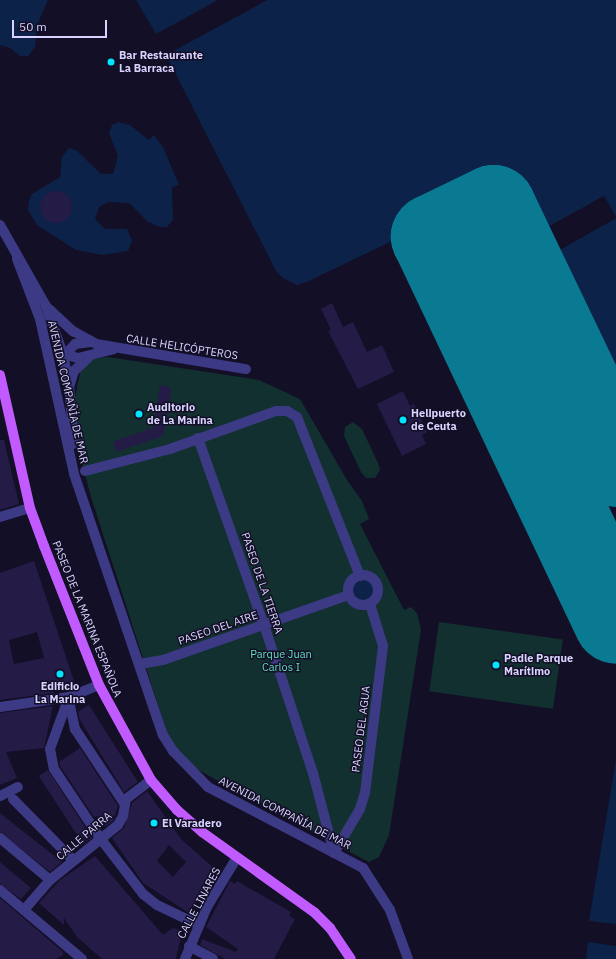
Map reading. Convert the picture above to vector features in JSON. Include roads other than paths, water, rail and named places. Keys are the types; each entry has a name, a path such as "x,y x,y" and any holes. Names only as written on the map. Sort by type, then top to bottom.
{"main road":[{"name":"PASEO DE LA MARINA ESPAÑOLA","path":"0,375 3,400 30,508 99,685 151,780 176,810 236,859 315,913 344,946 360,959"},
{"name":"PASEO DE LA MARINA ESPAÑOLA","path":"344,946 351,959"}],"street":[{"name":"AVENIDA COMPAÑÍA DE MAR","path":"0,225 17,259 46,306 63,354 69,386 80,485"},
{"name":"AVENIDA COMPAÑÍA DE MAR","path":"17,259 40,319 58,390 63,428 80,485 163,735 173,751 203,782 363,868 373,880 390,910 408,959"},
{"name":"CALLE HELICÓPTEROS","path":"46,306 61,322 91,342 114,349 246,369"},
{"path":"40,319 63,354 58,390"},
{"path":"63,354 78,343 91,342"},
{"path":"63,354 89,357 114,349"},
{"path":"69,386 74,371 89,357"},
{"path":"85,471 198,438 276,411 287,410 297,417 360,576"},
{"name":"PASEO DE LA TIERRA","path":"198,438 264,625 313,773 334,853"},
{"path":"0,517 30,508"},
{"path":"360,576 372,579 378,587 376,597 370,604 358,604 349,595 350,583 360,576"},
{"name":"PASEO DEL AIRE","path":"140,664 162,660 349,595"},
{"name":"PASEO DEL AGUA","path":"334,853 356,816 365,793 383,646 370,604"},
{"path":"0,707 69,698 99,685"},
{"path":"69,698 75,729 124,803 130,795 151,780"},
{"path":"69,698 50,749 50,760 100,838 143,894 173,914 199,925"},
{"path":"0,796 18,786"},
{"path":"13,799 73,860"},
{"name":"CALLE PARRA","path":"24,910 50,880 122,821 124,803"},
{"path":"0,838 50,880"},
{"name":"CALLE LINARES","path":"185,959 189,946 199,925 236,859"},
{"path":"0,890 78,958"},
{"path":"189,946 213,959"}],"water":[{"path":"0,0 48,0 37,25 35,47 28,56 20,56 10,48 0,45"},
{"path":"136,0 218,0 156,34"},
{"path":"267,0 616,0 616,217 604,196 521,242 497,193 493,192 309,281 297,285 283,278 276,271 166,55"},
{"path":"118,122 130,125 149,140 154,135 163,147 179,185 172,187 173,220 167,227 160,227 148,222 129,203 108,202 99,207 95,219 105,229 127,229 132,241 128,251 102,255 76,250 37,225 28,210 29,201 32,194 60,177 62,157 69,148 76,150 101,174 113,174 118,156 109,133 112,125","holes":["61,192 70,200 71,213 63,221 52,222 43,215 41,202 50,193"]},
{"path":"616,218 616,440 533,265"},
{"path":"363,579 371,582 374,590 371,598 363,601 355,598 352,590 355,582"},
{"path":"616,760 616,924 589,921"},
{"path":"588,942 616,946 616,959 586,959"}],"place":[{"name":"Bar Restaurante La Barraca","path":"111,62"},
{"name":"Auditorio de La Marina","path":"139,414"},
{"name":"Helipuerto de Ceuta","path":"403,420"},
{"name":"Padle Parque Marítimo","path":"496,665"},
{"name":"Edificio La Marina","path":"60,674"},
{"name":"El Varadero","path":"154,823"}],"park label":[{"name":"Parque Juan Carlos I","path":"281,661"}]}
